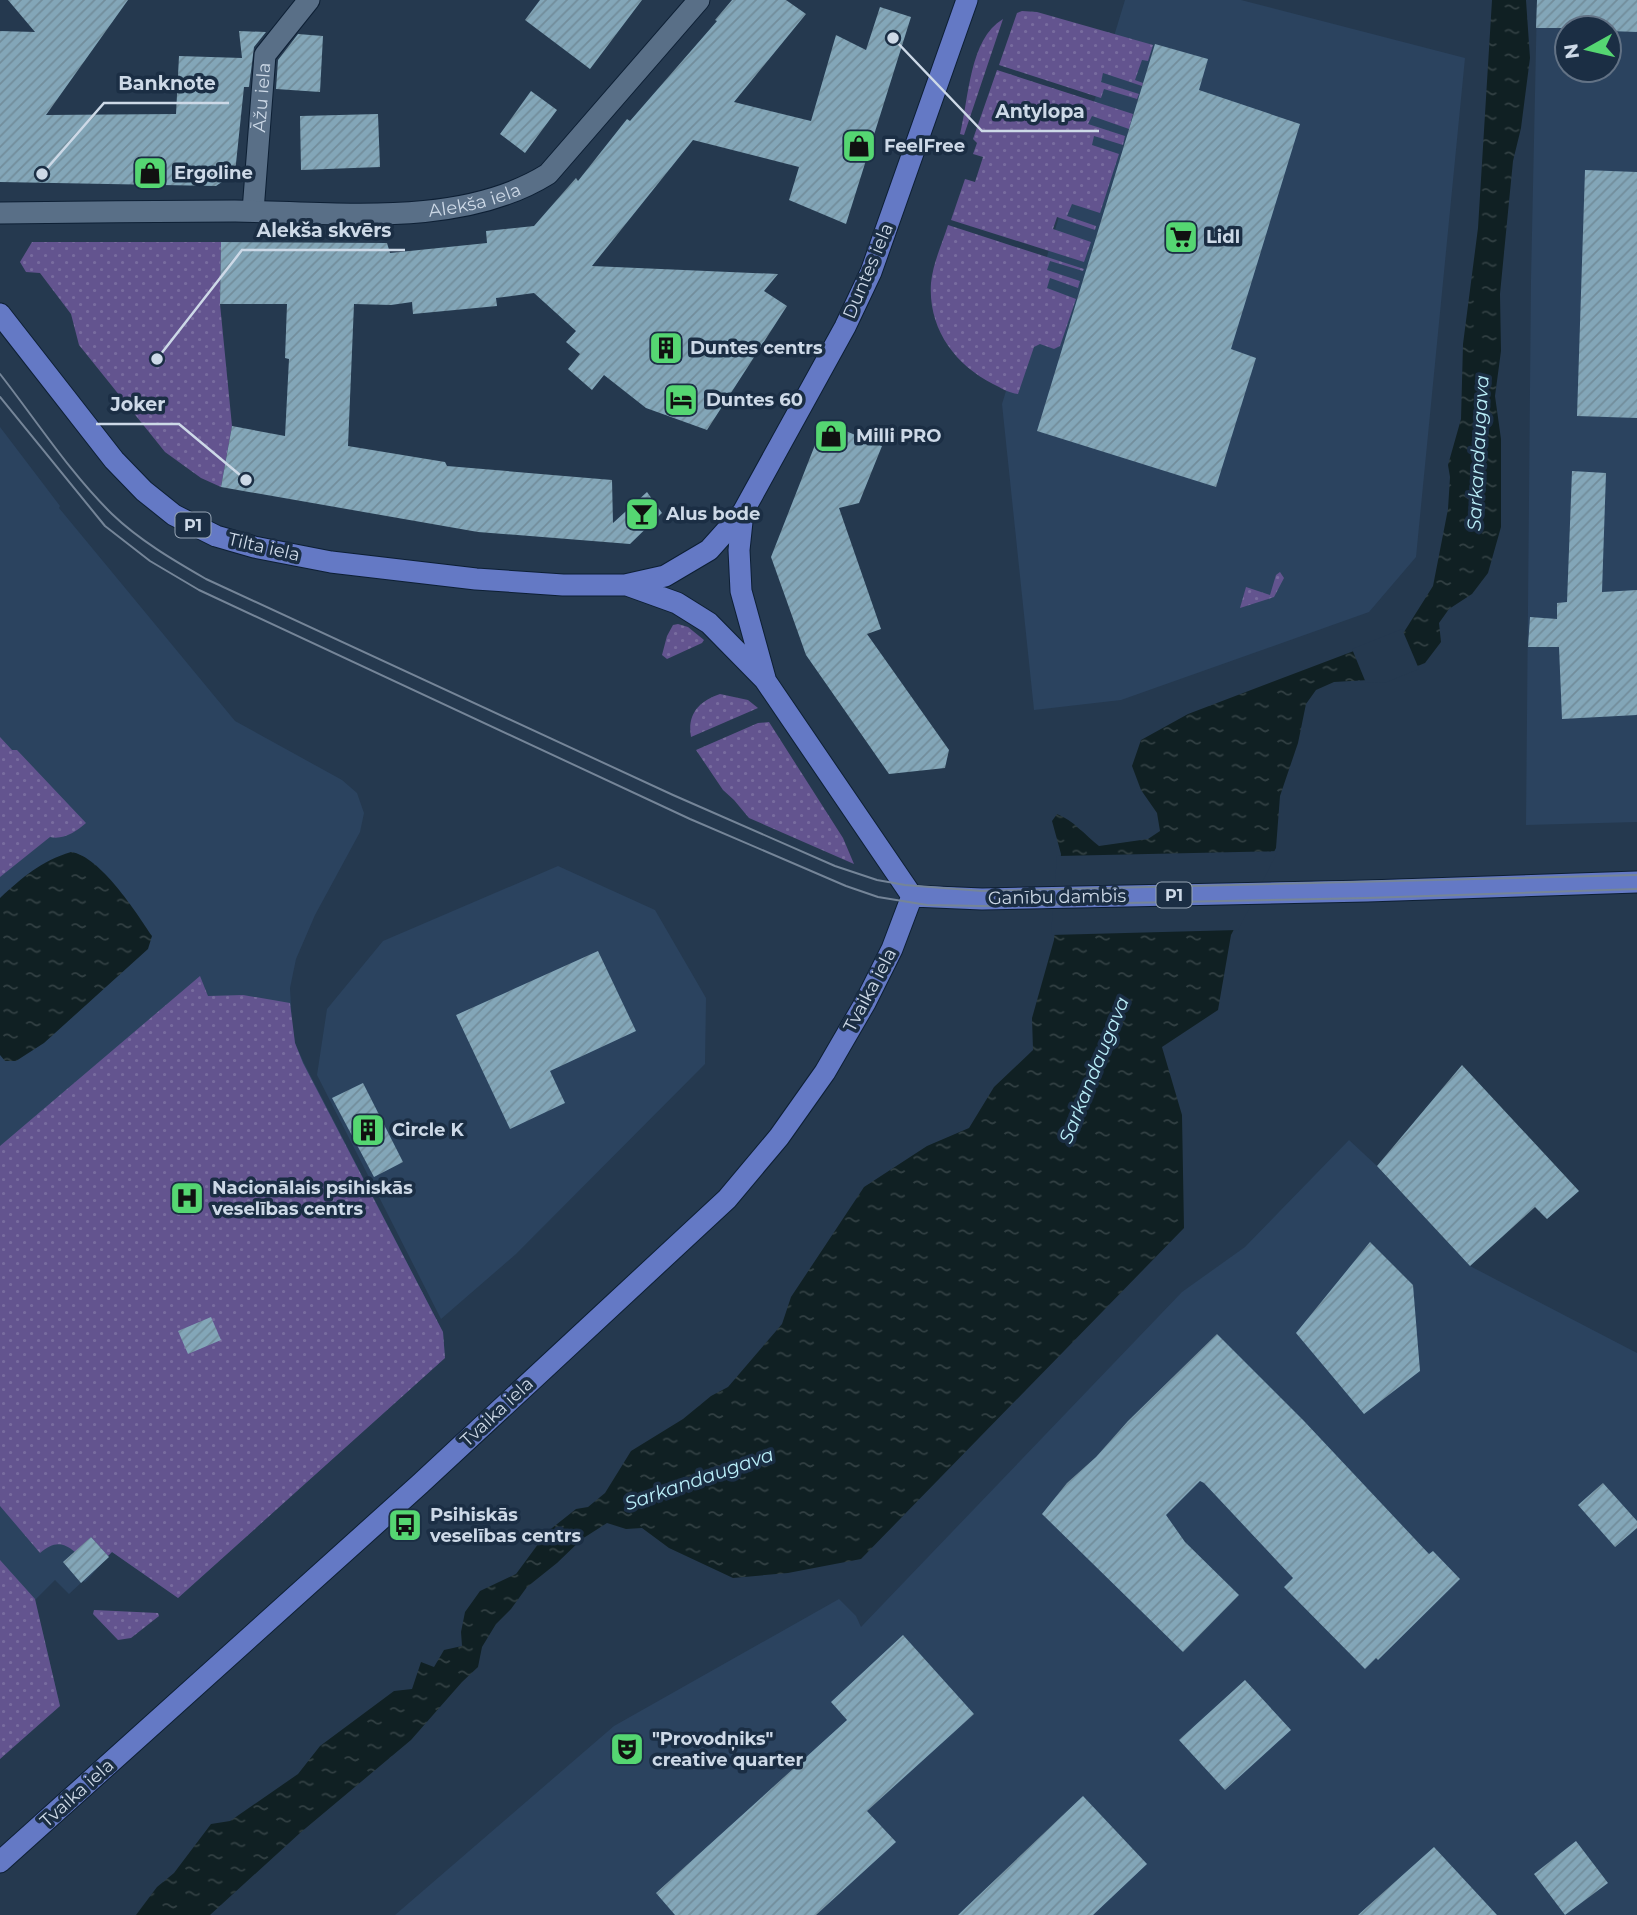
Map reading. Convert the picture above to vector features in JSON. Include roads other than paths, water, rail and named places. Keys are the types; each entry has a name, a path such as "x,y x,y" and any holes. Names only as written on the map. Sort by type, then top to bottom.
{"main road":[{"name":"Duntes iela","path":"625,585 665,576 687,564 709,550 743,512 845,327 871,272 967,0"},
{"name":"Tilta iela","path":"0,314 114,460 144,491 174,515 216,536 254,547 331,562 476,579 563,585 625,585"},
{"path":"743,512 738,550 741,591 765,680"},
{"name":"P1","path":"625,585 677,603 709,623 765,680 912,896"},
{"name":"Ganību dambis","path":"912,896 982,899 1637,882"},
{"name":"Tvaika iela","path":"0,1862 410,1493 727,1199 779,1138 825,1072 865,1003 892,949 912,896"}],"street":[{"name":"Āžu iela","path":"253,211 265,55 309,0"},
{"name":"Alekša iela","path":"0,213 253,211 376,216 496,199 548,174 699,0"}],"water":[{"name":"Sarkandaugava","path":"1492,0 1526,0 1530,58 1521,128 1513,161 1500,294 1501,351 1495,396 1501,439 1501,527 1488,573 1472,594 1449,609 1439,623 1441,642 1425,663 1386,679 1334,682 1316,690 1306,704 1298,743 1280,796 1276,848 1231,935 1218,1010 1162,1047 1182,1115 1184,1228 861,1559 788,1573 733,1578 669,1548 642,1528 626,1529 607,1523 582,1539 527,1587 496,1624 482,1647 478,1667 411,1740 300,1833 210,1915 136,1915 157,1887 174,1873 211,1824 230,1821 298,1774 320,1746 394,1691 412,1689 421,1662 434,1667 444,1650 462,1646 461,1632 465,1612 480,1591 516,1574 547,1532 576,1509 588,1507 605,1493 631,1451 728,1387 782,1324 791,1297 864,1187 927,1146 969,1128 994,1087 1033,1050 1032,1018 1054,940 1061,854 1052,821 1057,814 1074,824 1099,846 1148,839 1160,831 1157,813 1141,790 1132,766 1141,740 1188,714 1404,632 1433,586 1448,509 1448,465 1461,419 1463,344 1478,228"},
{"path":"71,852 94,863 116,886 152,936 148,949 44,1043 16,1061 5,1061 0,1055 0,898 33,870"}],"tram line":[{"path":"0,374 68,464 112,514 145,541 206,579 673,795 835,866 877,880 982,891 1637,875"},
{"path":"0,397 105,526 150,561 199,590 690,819 846,886 878,897 927,905 982,906 1637,889"}],"place":[{"name":"Antylopa","path":"893,38"},
{"name":"FeelFree","path":"859,146"},
{"name":"Ergoline","path":"150,173"},
{"name":"Banknote","path":"42,174"},
{"name":"Lidl","path":"1181,237"},
{"name":"Duntes centrs","path":"666,348"},
{"name":"Alekša skvērs","path":"157,359"},
{"name":"Duntes 60","path":"681,400"},
{"name":"Milli PRO","path":"831,436"},
{"name":"Joker","path":"246,480"},
{"name":"Alus bode","path":"642,514"},
{"name":"Circle K","path":"368,1130"},
{"name":"Nacionālais psihiskās veselības centrs","path":"187,1198"},
{"name":"Psihiskās veselības centrs","path":"405,1525"},
{"name":"\"Provodņiks\" creative quarter","path":"627,1749"}]}
